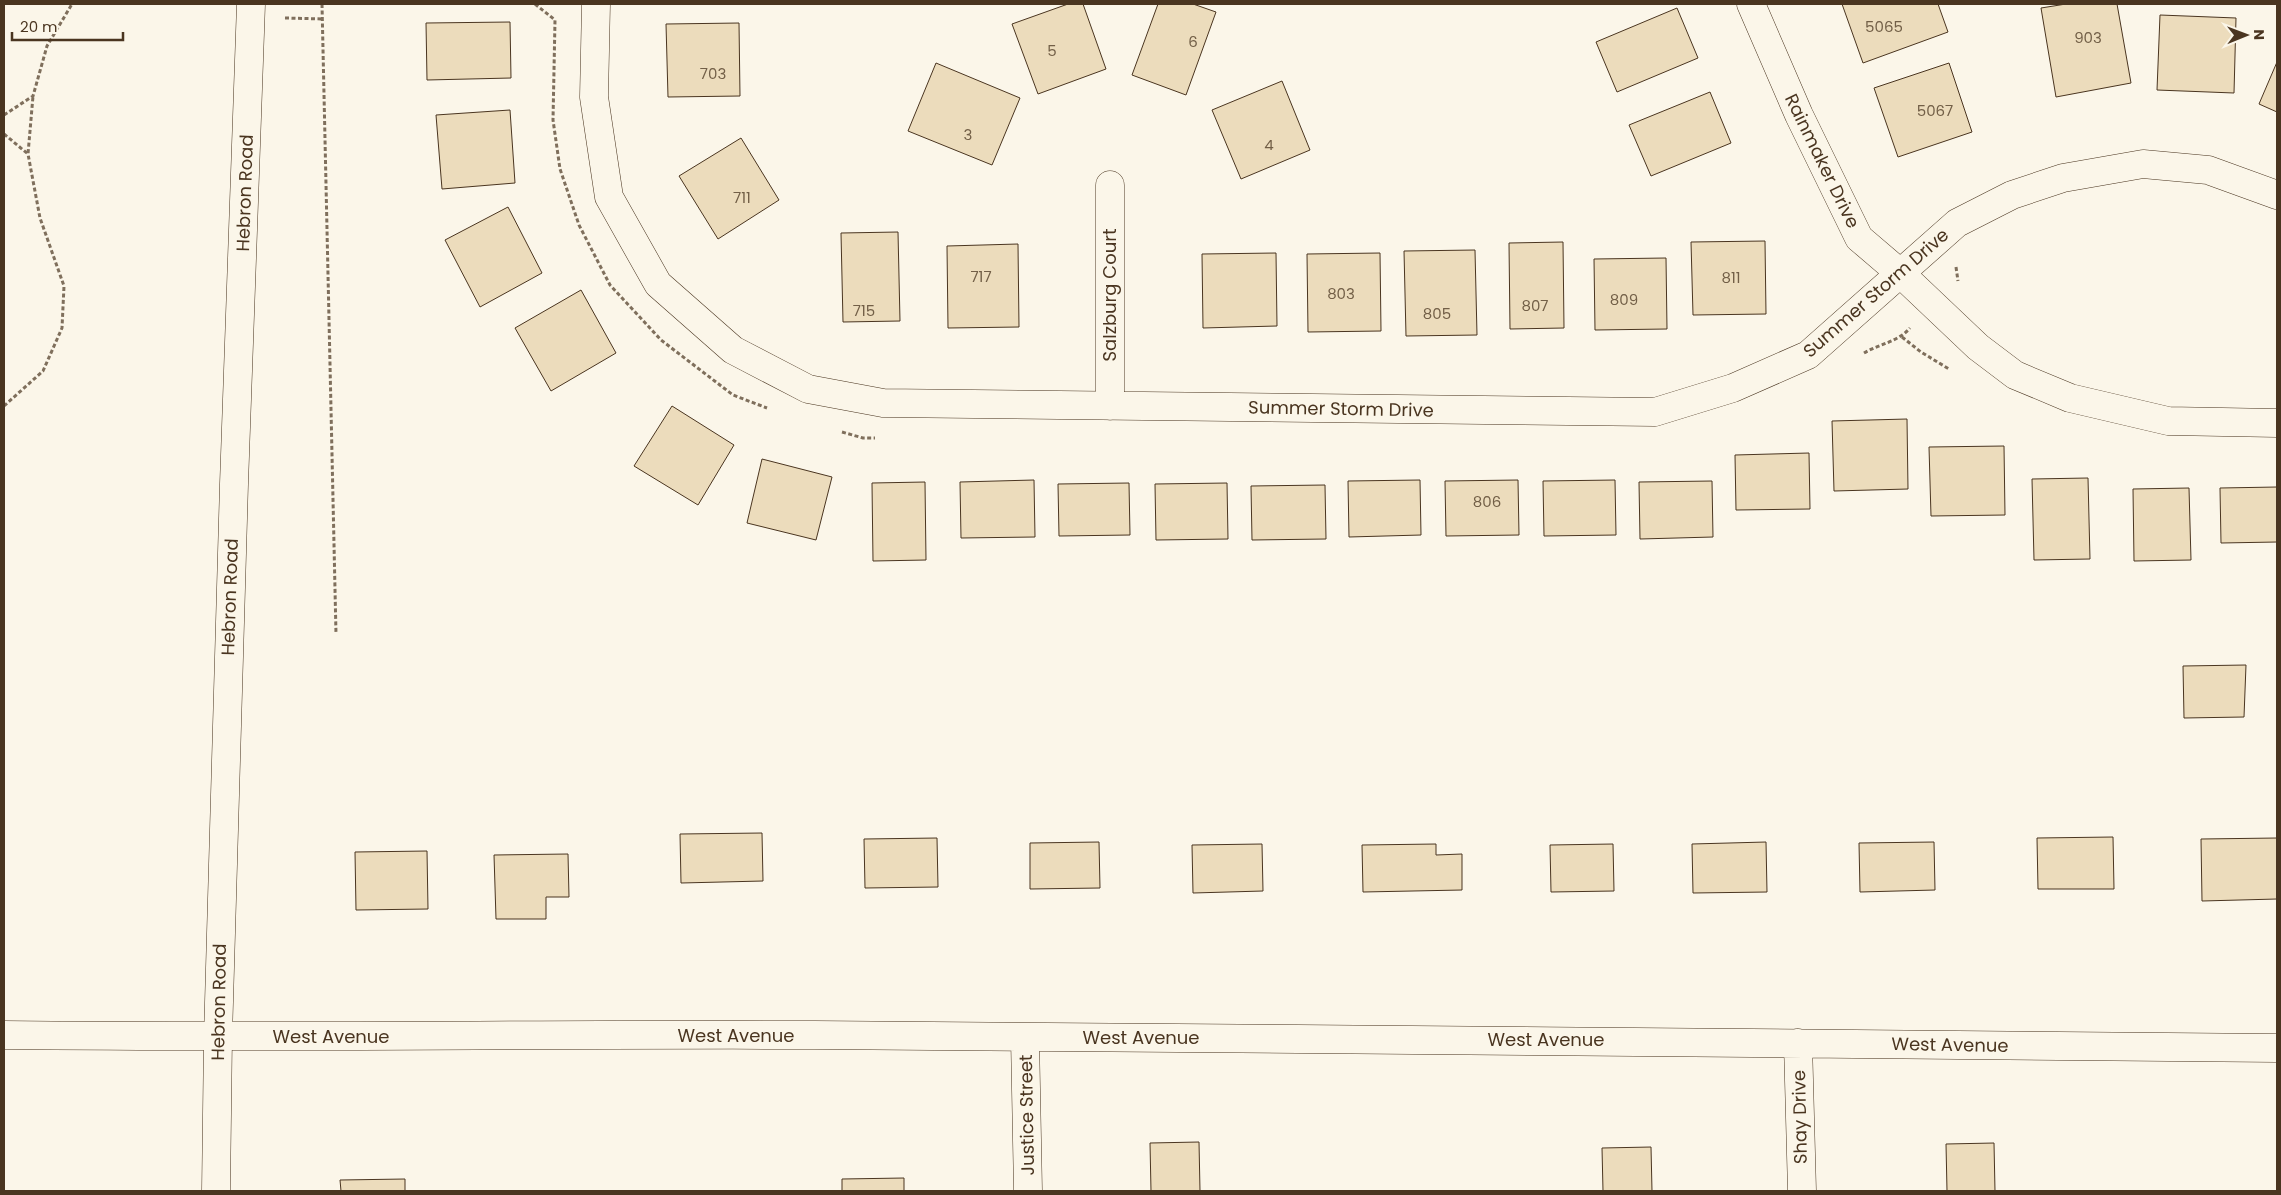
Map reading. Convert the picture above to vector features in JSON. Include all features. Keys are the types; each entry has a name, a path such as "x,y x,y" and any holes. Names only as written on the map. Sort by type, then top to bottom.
{"street":[{"name":"Summer Storm Drive","path":"596,4 594,97 609,197 658,284 733,350 808,389 883,403 1655,412 1733,388 1808,355 1957,223 2012,195 2063,178 2143,164 2208,170 2277,195"},
{"name":"Rainmaker Drive","path":"1751,4 1799,115 1859,238 1900,273 1978,347 2015,375 2070,398 2168,421 2277,423"},
{"name":"Hebron Road","path":"216,1191 218,1037 233,494 251,10"},
{"name":"Salzburg Court","path":"1110,184 1110,406"},
{"name":"West Avenue","path":"4,1035 218,1037 1151,1037 2277,1048"},
{"name":"Justice Street","path":"1025,1038 1028,1191"},
{"name":"Shay Drive","path":"1798,1044 1802,1191"}],"path":[{"path":"4,406 44,370 62,328 64,286 40,218 28,154 33,96 47,46 72,4"},
{"path":"322,4 336,634"},
{"path":"251,10 323,19"},
{"path":"4,115 33,96"},
{"path":"4,134 28,154"},
{"path":"1902,337 1933,304 1958,290 1956,260"}],"building":[{"path":"1068,4 1083,4 1106,69 1038,94 1012,24"},
{"path":"1158,4 1193,4 1216,12 1186,95 1132,75"},
{"path":"1842,4 1938,4 1948,32 1863,63"},
{"path":"2066,4 2117,4 2131,83 2056,97 2041,8"},
{"path":"1677,8 1698,58 1617,92 1596,42"},
{"path":"2160,15 2236,18 2234,93 2157,90"},
{"path":"510,22 511,78 427,80 426,23"},
{"path":"739,23 740,96 668,97 666,24"},
{"path":"2277,62 2277,112 2259,104"},
{"path":"936,63 1020,98 992,165 908,131"},
{"path":"1949,63 1972,132 1898,157 1874,88"},
{"path":"1282,81 1310,150 1241,179 1212,110"},
{"path":"1710,92 1731,143 1651,176 1629,125"},
{"path":"510,110 515,183 442,189 436,115"},
{"path":"741,138 779,200 718,239 679,176"},
{"path":"508,207 542,273 480,307 445,240"},
{"path":"898,232 900,321 843,322 841,233"},
{"path":"1765,241 1766,314 1693,315 1691,242"},
{"path":"1563,242 1564,328 1510,329 1509,243"},
{"path":"1018,244 1019,327 948,328 947,246"},
{"path":"1475,250 1477,335 1406,336 1404,251"},
{"path":"1276,253 1277,326 1203,328 1202,254"},
{"path":"1380,253 1381,331 1308,332 1307,254"},
{"path":"1666,258 1667,329 1595,330 1594,259"},
{"path":"581,290 616,353 551,391 515,328"},
{"path":"672,406 734,445 698,505 634,466"},
{"path":"1907,419 1908,489 1834,491 1832,421"},
{"path":"2004,446 2005,515 1931,516 1929,447"},
{"path":"1809,453 1810,509 1736,510 1735,455"},
{"path":"762,459 832,477 816,540 747,523"},
{"path":"2088,478 2090,559 2034,560 2032,479"},
{"path":"1034,480 1035,537 961,538 960,482"},
{"path":"1420,480 1421,535 1349,537 1348,481"},
{"path":"1518,480 1519,535 1446,536 1445,481"},
{"path":"1615,480 1616,535 1544,536 1543,481"},
{"path":"1712,481 1713,537 1640,539 1639,482"},
{"path":"925,482 926,560 873,561 872,483"},
{"path":"1129,483 1130,535 1059,536 1058,484"},
{"path":"1227,483 1228,539 1156,540 1155,484"},
{"path":"1325,485 1326,539 1252,540 1251,486"},
{"path":"2277,487 2277,542 2221,543 2220,488"},
{"path":"2189,488 2191,560 2134,561 2133,489"},
{"path":"2246,665 2244,717 2184,718 2183,666"},
{"path":"762,833 763,881 681,883 680,834"},
{"path":"2113,837 2114,889 2038,889 2037,838"},
{"path":"937,838 938,887 865,888 864,839"},
{"path":"2277,838 2277,899 2202,901 2201,839"},
{"path":"1099,842 1100,888 1030,889 1030,843"},
{"path":"1766,842 1767,892 1693,893 1692,844"},
{"path":"1934,842 1935,890 1860,892 1859,843"},
{"path":"1262,844 1263,891 1193,893 1192,845"},
{"path":"1436,844 1436,855 1462,854 1462,890 1363,892 1362,845"},
{"path":"1613,844 1614,891 1551,892 1550,845"},
{"path":"427,851 428,909 356,910 355,852"},
{"path":"568,854 569,897 546,897 546,919 496,919 494,855"},
{"path":"1199,1142 1200,1191 1151,1191 1150,1143"},
{"path":"1994,1143 1995,1191 1947,1191 1946,1144"},
{"path":"1651,1147 1652,1191 1603,1191 1602,1148"},
{"path":"904,1178 904,1191 842,1191 842,1179"},
{"path":"405,1179 405,1191 341,1191 340,1180"}]}
